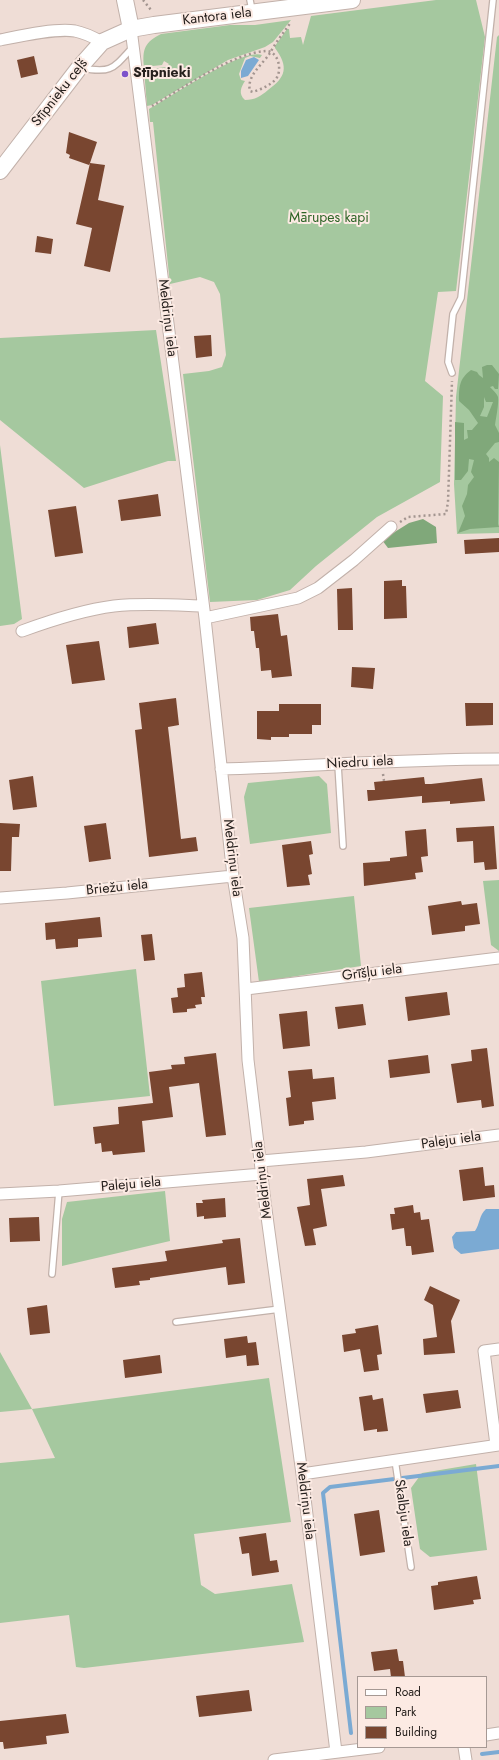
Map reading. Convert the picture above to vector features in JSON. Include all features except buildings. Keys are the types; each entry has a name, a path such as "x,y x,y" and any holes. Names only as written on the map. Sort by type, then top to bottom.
{"main road":[{"path":"125,0 130,29"},
{"name":"Kantora iela","path":"130,29 251,6 352,0"},
{"name":"Stīpnieku ceļš","path":"0,171 79,68 102,42 130,29"}],"street":[{"name":"Meldriņu iela","path":"130,29 204,606 233,876 243,938 248,1060 302,1474 336,1752"},
{"path":"0,40 75,31 88,35 102,42"},
{"path":"205,618 298,598 318,588 354,560 391,527"},
{"path":"22,631 58,618 112,606 143,604 204,606"},
{"name":"Niedru iela","path":"221,769 338,765 424,759 499,759"},
{"name":"Briežu iela","path":"0,898 67,893 233,876"},
{"name":"Grīšļu iela","path":"246,989 499,958"},
{"name":"Paleju iela","path":"261,1162 366,1152 499,1135"},
{"name":"Paleju iela","path":"0,1194 59,1191 262,1174"},
{"name":"Skalbju iela","path":"302,1474 498,1445 484,1351 499,1349"},
{"path":"487,1735 499,1733"},
{"path":"274,1760 370,1748"},
{"path":"464,1748 466,1760"}],"lane":[{"path":"452,373 448,362 453,314 461,298 493,0"},
{"path":"79,68 102,72 116,66 132,48"},
{"path":"338,765 343,846"},
{"path":"52,1274 59,1191"},
{"path":"176,1322 280,1309"},
{"name":"Skalbju iela","path":"395,1460 411,1567"}],"path":[{"path":"141,111 234,59 251,54 270,52 275,56 279,70 276,79 260,89 253,92 250,90 250,81 270,52 272,46 294,18"},
{"path":"391,527 408,517 446,514 448,502 452,373"}],"green space":[{"name":"Mārupes kapi","path":"436,0 476,0 485,37 456,291 438,292 425,381 443,396 440,482 377,517 316,566 290,590 257,600 210,602 183,374 209,371 222,367 226,355 220,294 214,282 200,277 170,284 153,122 150,122 149,109 223,66 239,59 253,55 262,55 260,58 250,56 245,58 239,74 241,80 245,81 241,88 241,95 245,100 260,96 279,81 284,71 284,66 275,46 287,29 289,29 290,38 301,37 303,45 311,16"},
{"path":"291,20 273,42 265,47 228,60 152,105 147,106 144,70 166,67 169,64 164,61 162,65 144,67 144,51 148,43 161,34 230,25 255,25"},
{"path":"499,35 499,533 457,534 454,484 456,397 497,37"},
{"path":"156,330 176,461 168,461 84,488 0,420 0,338"},
{"path":"492,365 499,374 498,389 495,389 493,386 490,387 498,397 495,425 499,433 499,442 495,443 486,454 489,458 489,462 494,458 499,462 499,527 470,529 458,533 465,516 462,506 467,494 468,485 474,477 471,472 474,460 469,459 468,471 461,480 455,480 455,422 464,423 464,440 468,438 467,430 472,430 478,423 469,410 459,401 460,384 467,373 471,370 477,372 483,378 482,367","holes":["484,397 486,402 493,402 487,417 480,416 484,407"]},
{"path":"0,445 22,619 14,624 0,626"},
{"path":"423,519 436,527 437,543 388,548 382,540 409,523"},
{"path":"319,776 327,784 331,833 250,844 244,797 248,783"},
{"path":"499,880 499,951 491,945 483,881"},
{"path":"354,896 361,966 259,982 249,908"},
{"path":"136,969 150,1096 54,1106 41,981"},
{"path":"165,1191 170,1241 62,1266 62,1219 67,1202"},
{"path":"0,1352 32,1409 0,1412"},
{"path":"269,1378 291,1522 194,1534 201,1585 215,1594 292,1584 304,1642 84,1668 76,1667 69,1615 0,1623 0,1463 55,1458 32,1409"},
{"path":"476,1464 487,1550 430,1557 420,1549 411,1488 422,1473"}],"water":[{"path":"254,57 259,60 248,76 241,78 241,71 246,60"},
{"path":"486,1209 499,1209 499,1249 461,1254 454,1248 452,1237 456,1232 475,1231 482,1214"}],"waterway":[{"path":"351,1733 323,1493 330,1487 499,1466"},
{"path":"482,1754 499,1752"}],"place":[{"name":"Stīpnieki","path":"125,74"}]}
